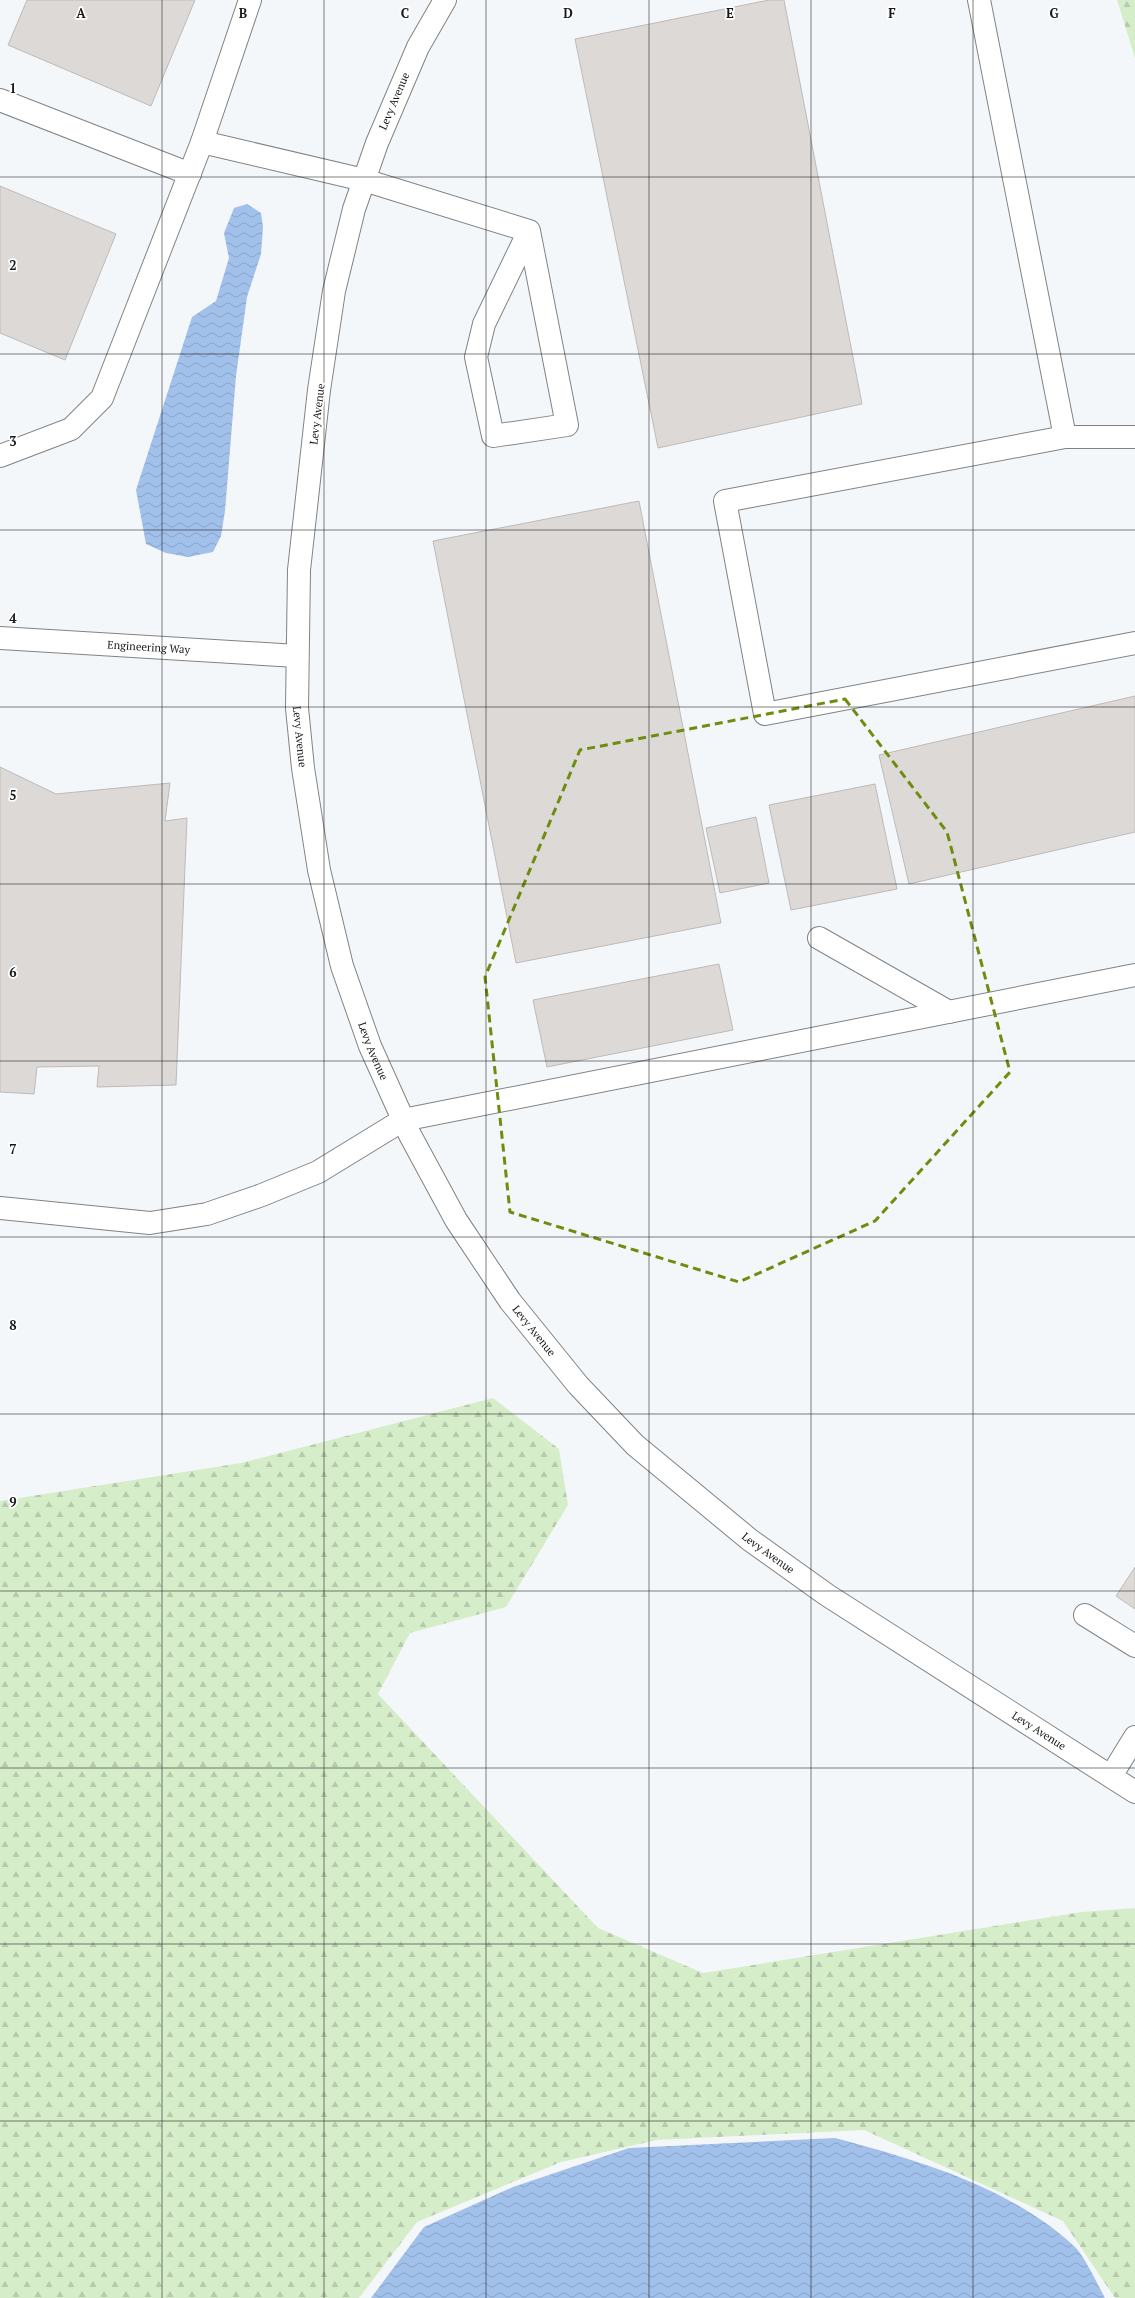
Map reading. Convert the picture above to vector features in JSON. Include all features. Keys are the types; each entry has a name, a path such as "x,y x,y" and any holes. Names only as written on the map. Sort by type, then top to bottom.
{"street":[{"path":"0,456 71,429 102,398 202,142 250,0"},
{"name":"Levy Avenue","path":"445,0 418,47 377,143 354,209 334,291 319,390 299,570 297,708 303,768 319,870 342,966 370,1046 403,1120 456,1220 510,1301 578,1385 635,1444 750,1540 827,1595 1135,1792"},
{"path":"980,0 1065,437"},
{"path":"0,100 190,174"},
{"path":"202,142 364,180 529,230"},
{"path":"529,230 567,425 493,436 476,357 484,324 529,230"},
{"path":"1135,437 1065,437 725,501 765,714 1135,643"},
{"name":"Engineering Way","path":"0,638 297,656"},
{"path":"819,938 949,1012"},
{"path":"0,1208 150,1223 207,1214 262,1195 318,1172 403,1120 1135,975"},
{"path":"1085,1615 1135,1646"},
{"path":"1111,1776 1135,1737"}],"highlighted area":[{"path":"845,699 947,832 1010,1072 875,1221 739,1282 510,1212 485,977 580,750"}],"green space":[{"path":"1117,0 1135,0 1135,58"},
{"path":"493,1398 559,1449 568,1505 506,1607 410,1633 378,1694 598,1928 703,1973 1081,1912 1135,1908 1135,2298 1115,2298 1063,2221 864,2130 657,2140 561,2162 417,2222 359,2298 0,2298 0,1501 241,1463"}],"water":[{"path":"247,204 261,213 263,227 261,254 247,297 236,376 225,511 221,536 213,552 188,557 166,553 146,544 136,490 192,317 216,301 229,258 224,233 234,208"},
{"path":"835,2138 930,2166 962,2178 1021,2207 1049,2225 1078,2250 1105,2298 371,2298 424,2227 513,2187 629,2148"}],"building":[{"path":"27,0 195,0 151,106 8,45"},
{"path":"769,0 784,0 862,404 658,448 575,39"},
{"path":"0,186 116,234 65,360 0,333"},
{"path":"639,501 721,923 516,963 433,541"},
{"path":"1135,696 1135,832 909,884 879,755"},
{"path":"0,767 56,794 170,783 165,821 187,818 176,1085 97,1087 99,1066 37,1067 34,1094 0,1092"},
{"path":"875,784 897,889 791,910 769,805"},
{"path":"756,817 769,883 720,893 706,828"},
{"path":"719,964 733,1030 547,1067 533,1000"},
{"path":"1135,1567 1135,1609 1116,1596"}]}
